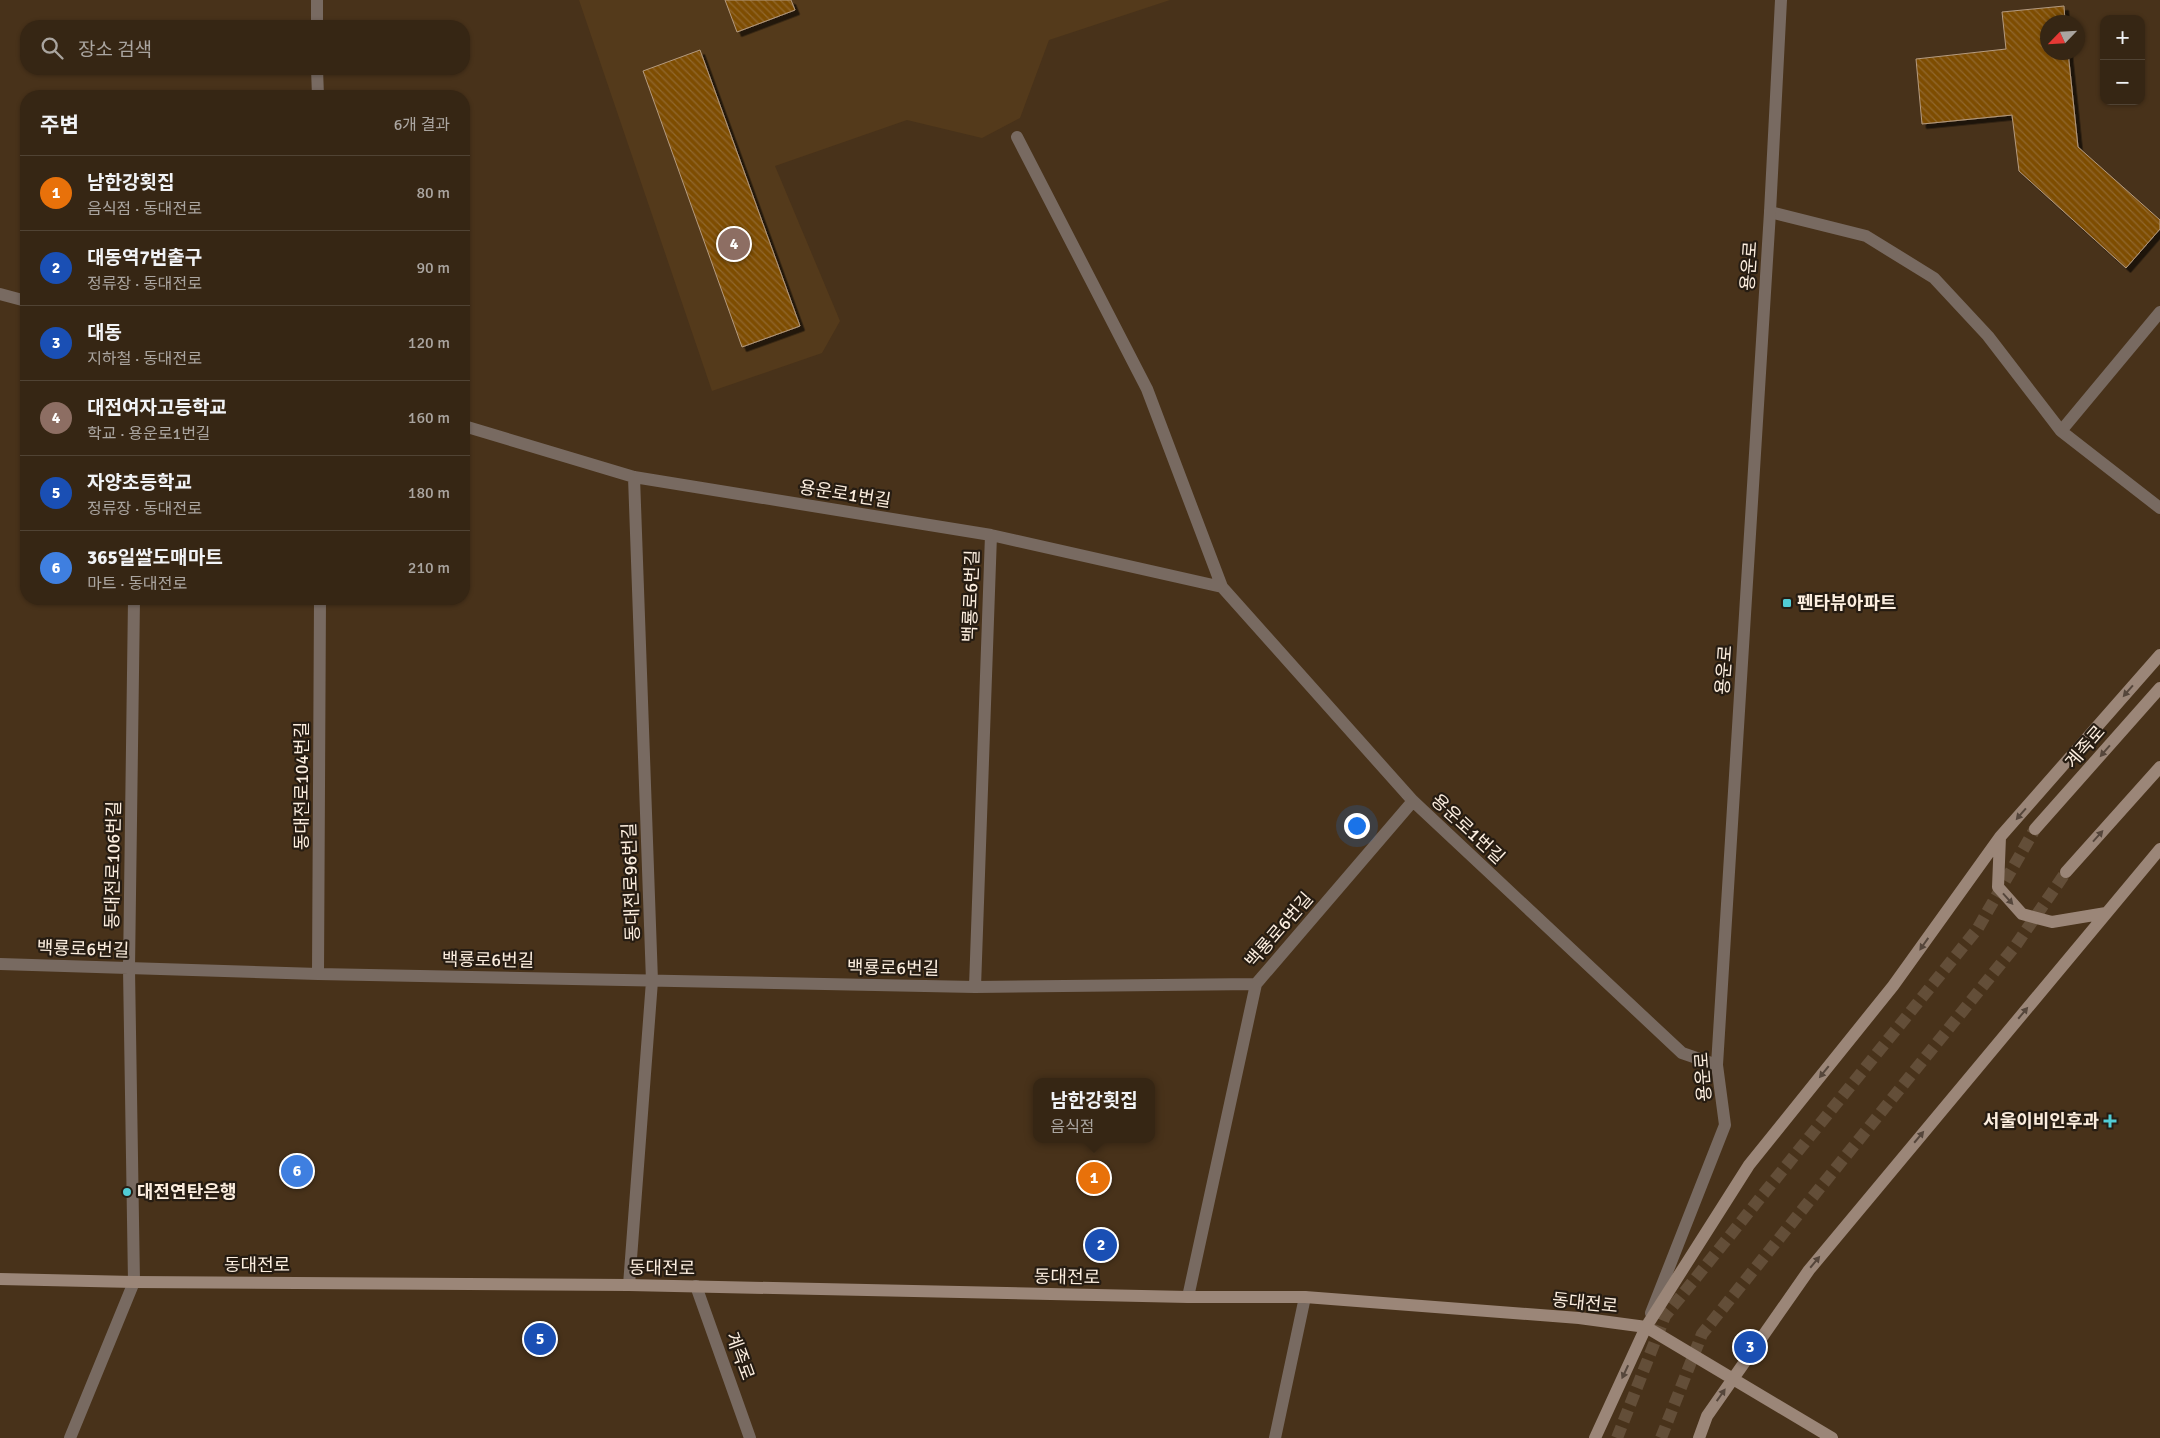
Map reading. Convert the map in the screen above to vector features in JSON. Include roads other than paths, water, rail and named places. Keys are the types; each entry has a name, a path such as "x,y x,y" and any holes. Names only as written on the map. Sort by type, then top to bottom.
{"main road":[{"path":"1595,1438 1646,1328 1750,1166 1893,986 2000,837 2160,655"},
{"name":"계족로","path":"2036,829 2160,688"},
{"path":"2066,872 2160,767"},
{"path":"2000,837 1998,887 2022,914 2052,922 2106,913"},
{"path":"1699,1438 1707,1416 1809,1270 2160,850"},
{"name":"동대전로","path":"0,1279 134,1282 629,1285 1188,1297 1305,1297 1570,1318 1646,1328 1832,1438"}],"street":[{"path":"317,0 317,20"},
{"name":"용운로","path":"1646,1328 1725,1125 1717,1065 1770,212 1781,0"},
{"path":"318,75 318,90"},
{"name":"용운로1번길","path":"1017,137 1146,388 1222,587 1413,800 1682,1053 1717,1065"},
{"path":"1770,212 1866,236 1934,278 1988,336 2061,431 2160,508"},
{"path":"0,294 20,299"},
{"path":"2061,431 2160,312"},
{"name":"용운로1번길","path":"470,428 634,477 991,535 1222,587"},
{"name":"동대전로96번길","path":"629,1285 652,982 634,477"},
{"name":"백룡로6번길","path":"975,987 991,535"},
{"name":"동대전로106번길","path":"134,605 129,969 134,1282"},
{"name":"동대전로104번길","path":"318,974 320,605"},
{"name":"백룡로6번길","path":"0,964 652,982 975,987 1256,984 1413,800"},
{"path":"1188,1297 1256,984"},
{"path":"70,1438 134,1282"},
{"name":"계족로","path":"696,1286 750,1438"},
{"path":"1275,1438 1305,1297"}],"tunnel":[{"path":"1617,1438 1665,1316 1978,928 2035,829"},
{"path":"1661,1438 1702,1334 2016,945 2066,872"}],"place":[{"name":"대전여자고등학교","path":"734,244"},
{"name":"펜타뷰아파트","path":"1787,603"},
{"name":"서울이비인후과","path":"2110,1121"},
{"name":"365일쌀도매마트","path":"297,1171"},
{"name":"남한강횟집","path":"1094,1178"},
{"name":"대전연탄은행","path":"127,1192"},
{"name":"대동역7번출구","path":"1101,1245"},
{"name":"자양초등학교","path":"540,1339"},
{"name":"대동","path":"1750,1347"}]}
